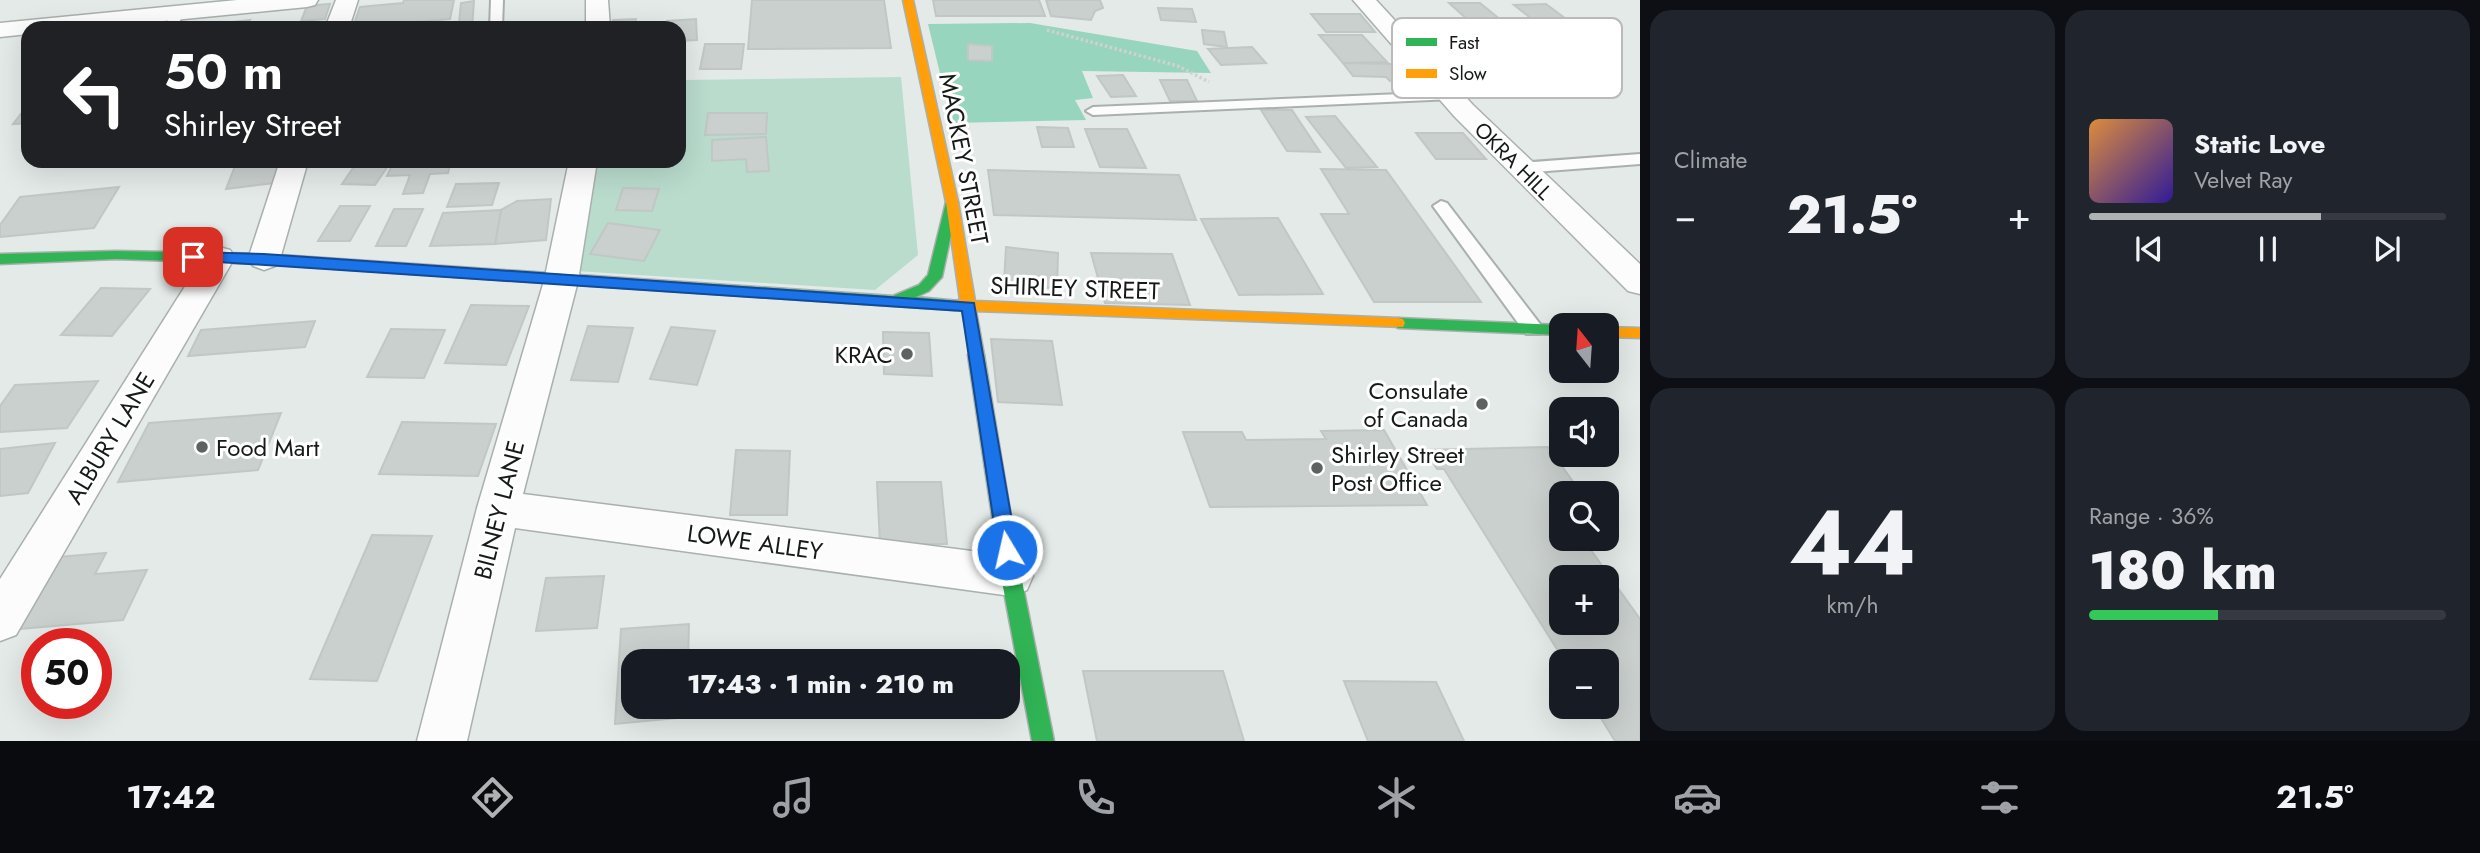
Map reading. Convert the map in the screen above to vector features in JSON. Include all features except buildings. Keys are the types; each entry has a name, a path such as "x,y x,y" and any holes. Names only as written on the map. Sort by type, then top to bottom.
{"main road":[{"name":"MACKEY STREET","path":"908,0 952,202 1012,576 1043,741"},
{"path":"892,302 924,288 934,276 952,202"},
{"name":"SHIRLEY STREET","path":"0,259 116,256 264,259 892,302 1549,330"},
{"path":"1619,332 1640,332"}],"street":[{"path":"174,20 307,0"},
{"path":"340,21 347,0"},
{"path":"597,0 598,21"},
{"name":"OKRA HILL","path":"1364,0 1392,33"},
{"path":"0,30 21,29"},
{"name":"OKRA HILL","path":"1450,98 1640,283"},
{"path":"264,259 292,168"},
{"name":"BILNEY LANE","path":"442,741 498,508 561,281 582,168"},
{"name":"ALBURY LANE","path":"0,620 219,257"},
{"name":"LOWE ALLEY","path":"498,508 1012,576"}],"lane":[{"path":"496,21 497,0"},
{"path":"1387,27 1392,27"},
{"path":"1093,111 1396,98"},
{"path":"1519,168 1640,159"},
{"path":"1441,206 1533,329"}],"path":[{"path":"1047,30 1178,66 1222,88 1241,104"}],"green space":[{"path":"1030,23 1197,51 1211,73 1082,71 1093,98 1075,100 1086,120 952,123 928,24"},
{"path":"901,77 918,255 875,290 576,271 596,168 686,168 686,80"}],"traffic: fast":[{"path":"892,302 924,288 935,277 952,202"},
{"path":"0,259 116,255 264,259 955,305"},
{"path":"1398,323 1549,329"},
{"path":"976,355 1011,576 1043,741"}],"traffic: slow":[{"path":"908,0 952,202 976,355"},
{"path":"955,305 1398,323"},
{"path":"1619,332 1640,333"}],"place":[{"name":"KRAC","path":"907,354"},
{"name":"Consulate of Canada","path":"1482,404"},
{"name":"Food Mart","path":"202,447"},
{"name":"Shirley Street Post Office","path":"1317,468"}],"route":[{"path":"193,257 264,259 969,306 1007,550"}]}
